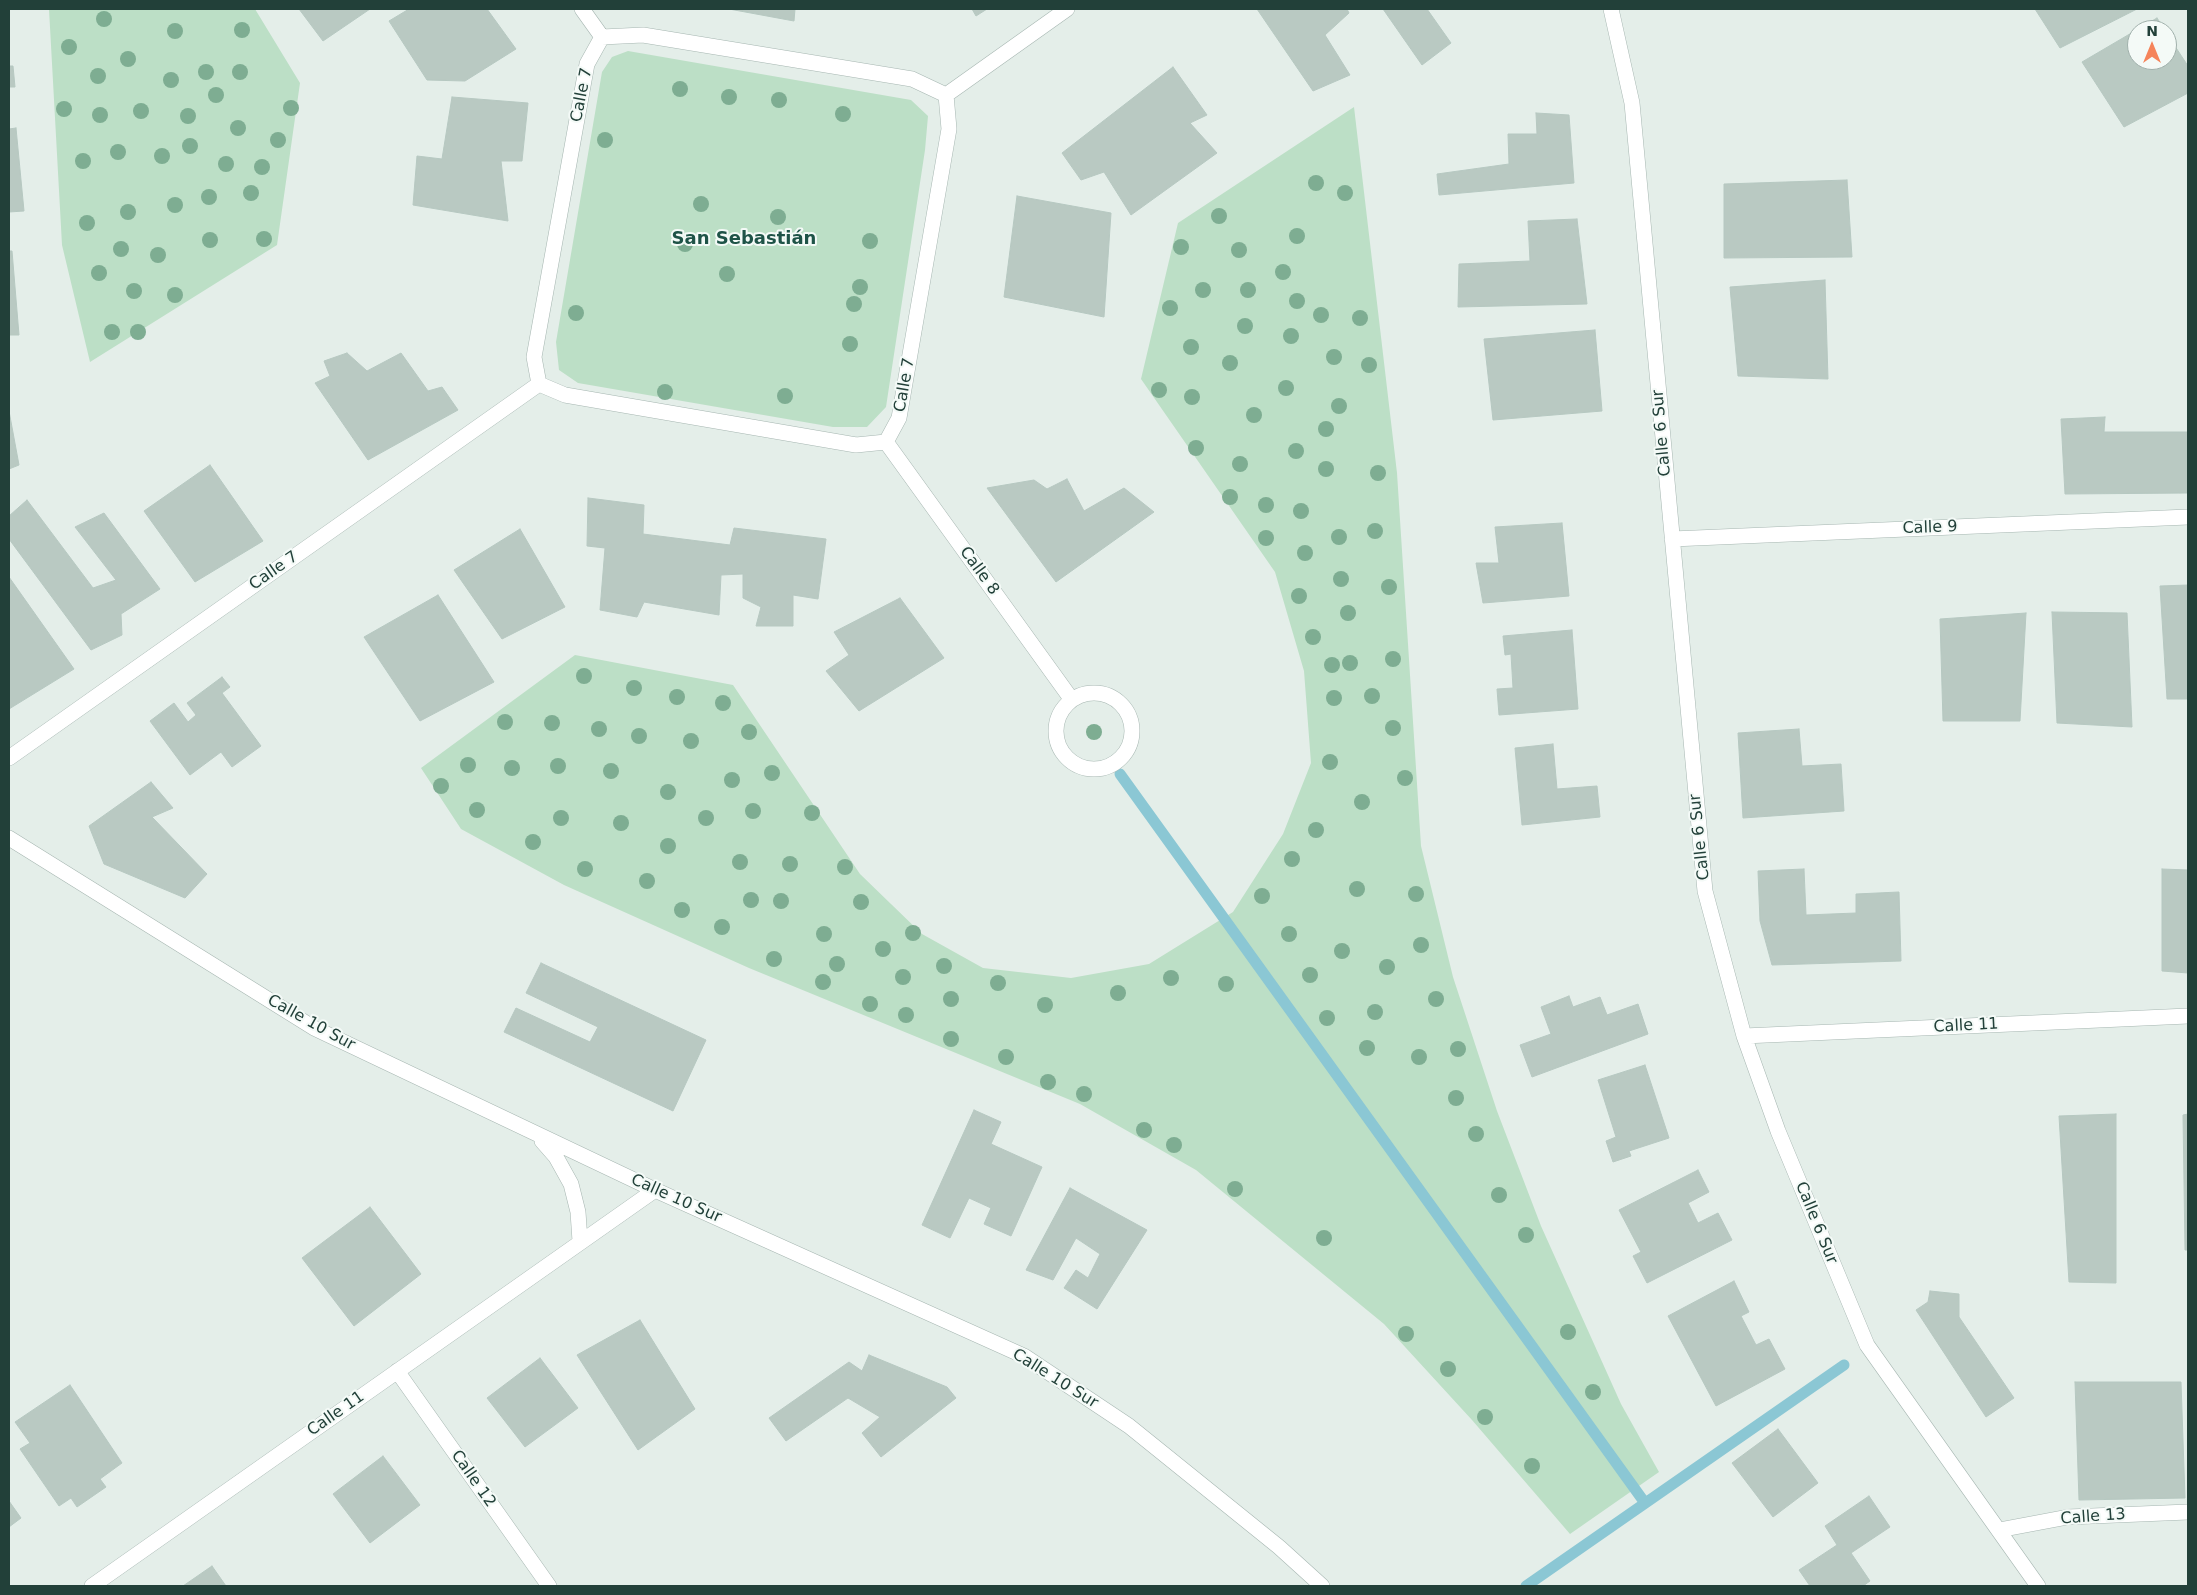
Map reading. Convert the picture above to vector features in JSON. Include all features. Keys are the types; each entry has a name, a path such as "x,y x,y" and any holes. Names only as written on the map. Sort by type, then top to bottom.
{"street":[{"path":"582,9 602,37 643,35 912,79 946,95 1067,9"},
{"name":"Calle 6 Sur","path":"1611,9 1632,103 1705,891 1744,1036 1778,1131 1867,1345 2038,1586"},
{"name":"Calle 7","path":"9,758 539,384 534,357 587,64 602,37"},
{"name":"Calle 7","path":"886,442 899,418 943,167 949,129 946,95"},
{"path":"539,384 566,395 817,438 856,444 886,442"},
{"name":"Calle 8","path":"886,442 1072,700"},
{"name":"Calle 9","path":"1672,538 2188,516"},
{"path":"1086,693 1101,693 1115,698 1126,709 1132,722 1133,738 1127,751 1117,762 1103,768 1088,769 1074,763 1063,753 1057,739 1056,724 1062,710 1072,700 1086,693"},
{"name":"Calle 10 Sur","path":"9,838 314,1028 655,1190 1024,1356 1129,1426 1279,1547 1322,1586"},
{"name":"Calle 11","path":"1744,1036 2188,1016"},
{"path":"536,1135 556,1157 571,1184 578,1212 580,1242"},
{"name":"Calle 11","path":"92,1586 655,1190"},
{"name":"Calle 12","path":"397,1371 549,1586"},
{"name":"Calle 13","path":"1999,1530 2068,1517 2188,1512"}],"green space":[{"path":"49,9 255,9 300,83 277,245 90,362 62,245"},
{"path":"628,51 911,100 928,116 925,150 886,407 867,427 833,427 578,383 559,370 556,342 602,72 612,57"},
{"path":"1354,107 1397,473 1421,846 1453,977 1497,1111 1541,1226 1621,1404 1659,1472 1570,1534 1472,1420 1384,1324 1196,1170 1080,1104 749,968 564,885 461,829 421,768 575,655 733,685 860,874 922,934 983,968 1071,978 1149,964 1233,912 1283,834 1311,763 1304,671 1275,572 1141,379 1178,223"}],"building":[{"path":"299,9 370,9 323,41"},
{"path":"409,9 487,9 516,49 465,81 427,80 389,21"},
{"path":"729,9 795,9 794,21"},
{"path":"972,9 987,9 976,16"},
{"path":"1257,9 1347,9 1349,13 1325,35 1350,75 1313,91"},
{"path":"1383,9 1427,9 1451,43 1422,65"},
{"path":"2035,9 2137,9 2060,48"},
{"path":"2127,36 2127,70 2177,70 2177,49 2188,66 2188,93 2124,127 2082,62"},
{"path":"9,66 13,66 15,87 9,87"},
{"path":"1173,67 1207,115 1190,123 1217,153 1131,215 1104,172 1081,180 1062,153"},
{"path":"452,97 528,103 522,161 501,161 508,221 413,205 417,156 442,159"},
{"path":"1536,113 1569,115 1574,183 1439,195 1437,174 1509,164 1508,134 1537,134"},
{"path":"16,128 24,211 9,212 9,129"},
{"path":"1847,180 1852,257 1724,258 1724,184"},
{"path":"1017,196 1111,213 1104,317 1004,297"},
{"path":"1577,219 1587,304 1458,307 1459,264 1530,261 1528,221"},
{"path":"9,251 12,251 19,335 9,335"},
{"path":"1825,280 1828,379 1738,376 1730,287"},
{"path":"1595,330 1602,411 1493,420 1484,339"},
{"path":"347,353 367,371 401,353 428,391 442,387 458,410 368,460 315,383 330,376 324,361"},
{"path":"9,411 19,465 9,469"},
{"path":"2105,417 2104,432 2188,432 2188,493 2065,494 2061,419"},
{"path":"210,465 263,541 195,582 144,511"},
{"path":"1067,479 1084,511 1124,488 1154,512 1056,582 987,488 1034,480 1047,489"},
{"path":"588,498 644,505 643,534 730,545 734,528 826,539 818,599 793,595 793,626 756,626 761,607 743,598 743,574 721,575 719,615 644,602 637,617 600,610 605,548 587,546"},
{"path":"27,500 93,588 116,580 75,527 104,513 160,589 121,614 122,635 91,650 9,539 9,516"},
{"path":"1562,523 1569,596 1483,603 1476,563 1499,563 1495,527"},
{"path":"520,529 565,607 502,639 454,570"},
{"path":"9,577 74,669 9,709"},
{"path":"2188,585 2188,699 2167,699 2160,586"},
{"path":"438,595 494,682 420,721 364,637"},
{"path":"900,598 944,658 859,711 826,671 849,655 834,632"},
{"path":"2052,612 2127,613 2132,727 2057,723"},
{"path":"2026,613 2020,721 1943,721 1940,619"},
{"path":"1572,630 1578,709 1499,715 1497,689 1513,688 1511,654 1505,655 1503,636"},
{"path":"222,677 230,687 222,693 261,746 232,767 221,752 190,775 150,721 174,703 188,722 196,715 187,703"},
{"path":"1799,729 1802,766 1841,764 1844,811 1743,818 1738,733"},
{"path":"1553,744 1557,789 1597,786 1600,817 1522,825 1515,748"},
{"path":"151,782 173,808 152,817 207,874 185,898 104,864 89,826"},
{"path":"1804,869 1806,915 1856,913 1856,894 1899,892 1901,961 1772,965 1760,921 1758,871"},
{"path":"2162,869 2188,870 2188,973 2162,971"},
{"path":"541,963 706,1040 673,1111 504,1032 516,1008 590,1042 598,1027 526,993"},
{"path":"1569,996 1573,1007 1600,997 1607,1015 1638,1004 1648,1034 1532,1077 1520,1045 1551,1034 1541,1007"},
{"path":"1645,1065 1669,1138 1629,1151 1631,1156 1613,1162 1606,1141 1616,1137 1598,1080"},
{"path":"974,1110 1001,1122 991,1144 1042,1167 1011,1236 984,1224 991,1208 969,1198 950,1238 922,1225"},
{"path":"2116,1114 2116,1283 2069,1282 2059,1116"},
{"path":"2188,1114 2188,1250 2185,1250 2183,1115"},
{"path":"1698,1170 1709,1192 1688,1203 1698,1223 1718,1213 1732,1240 1647,1283 1633,1256 1641,1252 1619,1210"},
{"path":"1070,1188 1147,1230 1097,1309 1064,1288 1076,1270 1088,1278 1100,1254 1076,1238 1053,1280 1026,1270"},
{"path":"370,1207 421,1274 354,1326 302,1258"},
{"path":"1734,1281 1749,1312 1741,1316 1756,1345 1769,1339 1785,1369 1716,1406 1668,1316"},
{"path":"1930,1291 1959,1294 1959,1317 2014,1398 1986,1417 1916,1310 1928,1302"},
{"path":"640,1320 695,1409 638,1450 577,1355"},
{"path":"869,1355 947,1387 956,1398 881,1457 862,1433 880,1417 848,1398 786,1441 769,1418 849,1362 862,1371"},
{"path":"540,1358 578,1408 525,1447 487,1398"},
{"path":"2075,1382 2181,1382 2185,1498 2079,1500"},
{"path":"70,1385 122,1463 100,1479 106,1487 77,1507 71,1498 59,1506 20,1449 30,1443 15,1422"},
{"path":"1778,1429 1818,1483 1773,1517 1732,1463"},
{"path":"383,1456 420,1505 370,1543 333,1494"},
{"path":"1869,1496 1890,1527 1851,1553 1870,1581 1863,1586 1810,1586 1799,1570 1837,1545 1825,1526"},
{"path":"9,1501 21,1518 9,1527"},
{"path":"212,1566 226,1586 183,1586"}],"waterway":[{"path":"1120,774 1645,1503"},
{"path":"1526,1586 1844,1365"}],"district":[{"name":"San Sebastián","path":"744,239"}]}
